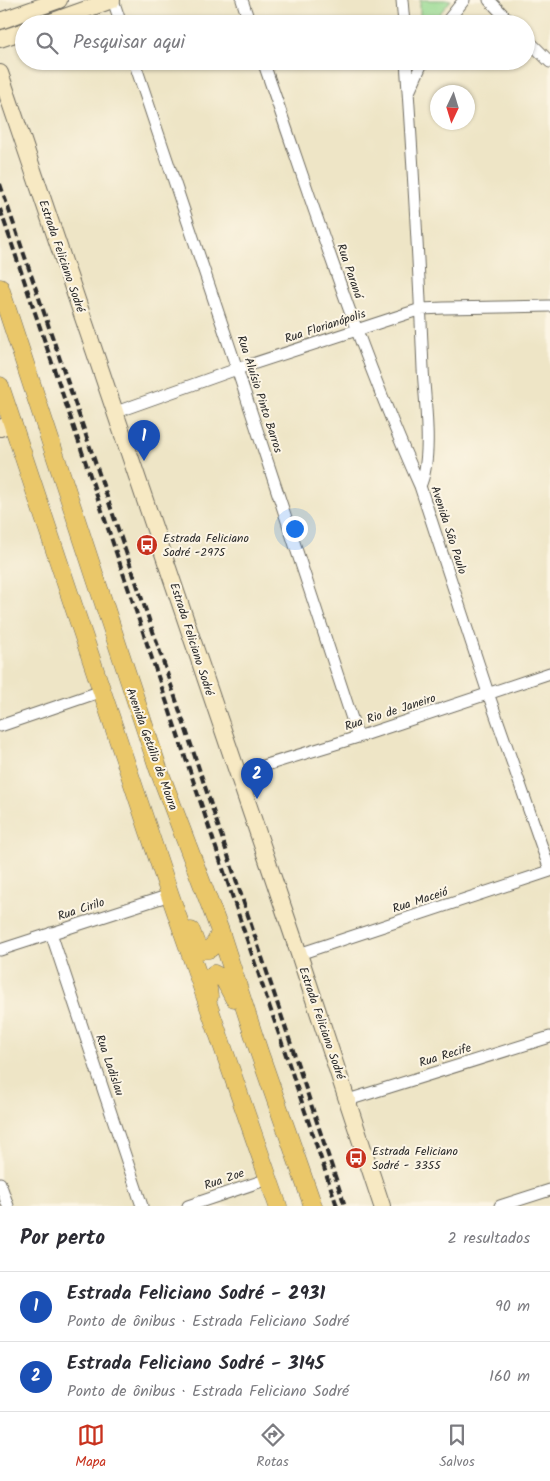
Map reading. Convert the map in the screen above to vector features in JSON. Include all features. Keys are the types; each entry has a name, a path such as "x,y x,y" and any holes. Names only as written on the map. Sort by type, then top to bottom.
{"main road":[{"path":"17,15 60,0"},
{"path":"70,15 113,0"},
{"path":"0,21 15,16"},
{"path":"0,39 15,34"},
{"name":"Estrada Feliciano Sodré","path":"0,73 299,954 382,1206"},
{"name":"Avenida Getúlio de Moura","path":"0,288 158,768 220,931 259,1052 313,1206"},
{"path":"0,386 5,417 43,513 170,894 278,1206"},
{"path":"43,513 70,504"},
{"path":"170,894 178,900 197,946 201,949 211,949 218,941 220,931"},
{"path":"214,1022 207,985 209,979 214,974 224,979 242,1013 259,1052"}],"street":[{"path":"113,0 118,15"},
{"path":"242,0 247,15"},
{"path":"402,0 403,15"},
{"path":"452,15 464,0"},
{"path":"489,0 503,15"},
{"path":"535,47 550,62"},
{"name":"Rua Aluísio Pinto Barros","path":"137,70 358,737"},
{"name":"Rua Paraná","path":"266,70 356,330 420,486"},
{"name":"Avenida São Paulo","path":"407,70 421,309 426,445 425,476 420,486 488,694 550,870"},
{"name":"Avenida São Paulo","path":"408,94 419,70"},
{"name":"Rua Florianópolis","path":"116,412 237,369 421,309 550,306"},
{"name":"Rua Rio de Janeiro","path":"237,774 358,737 550,673"},
{"path":"0,726 102,691"},
{"name":"Rua Maceió","path":"299,954 550,870"},
{"name":"Rua Cirilo","path":"0,950 170,894"},
{"name":"Rua Ladislau","path":"51,933 142,1206"},
{"name":"Rua Recife","path":"348,1100 550,1037"},
{"name":"Rua Zoe","path":"188,1206 268,1179"},
{"path":"0,1183 8,1206"},
{"path":"500,1206 550,1190"}],"green space":[{"path":"420,0 451,0 438,15 420,15"}],"railway":[{"path":"0,184 158,646 345,1206"},
{"path":"0,209 337,1206"}],"place":[{"name":"Estrada Feliciano Sodré - 2931","path":"144,461"},
{"name":"Estrada Feliciano Sodré -2975","path":"147,545"},
{"name":"Estrada Feliciano Sodré - 3145","path":"257,799"},
{"name":"Estrada Feliciano Sodré - 3355","path":"356,1158"}]}
